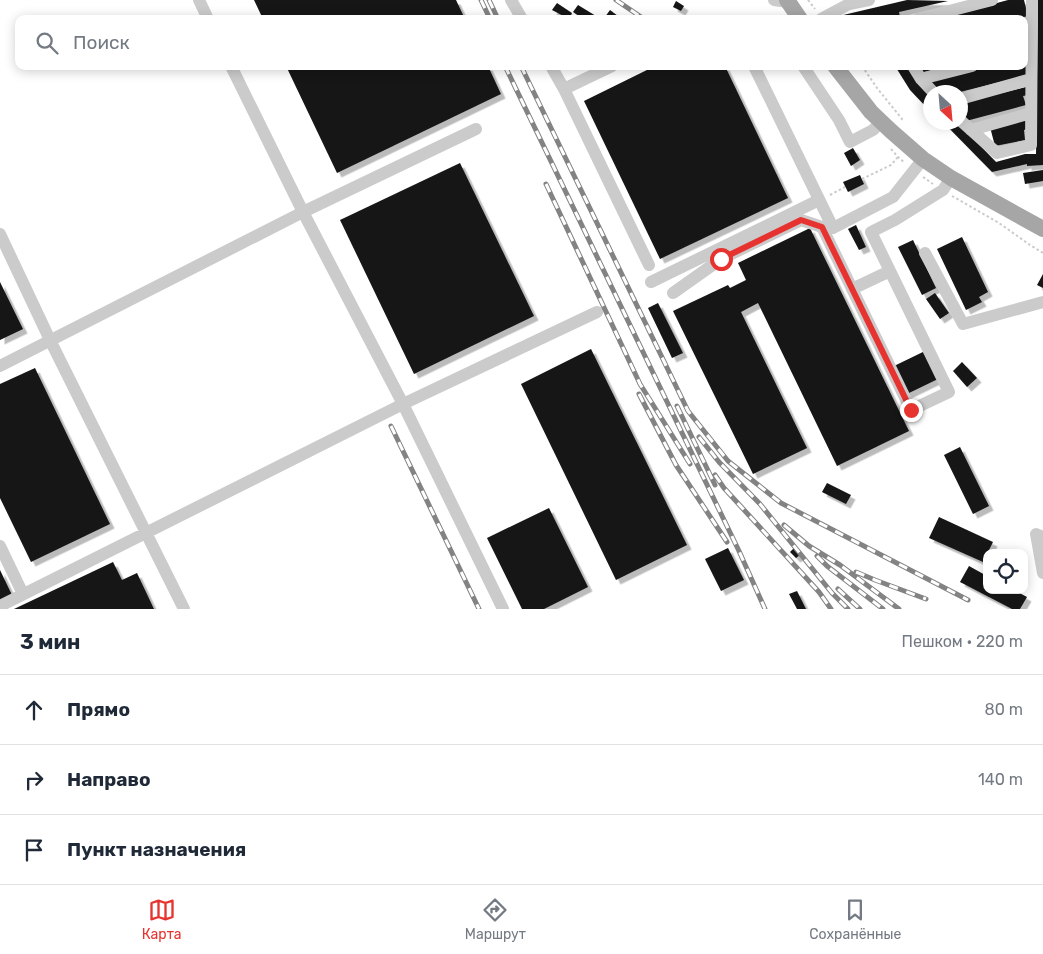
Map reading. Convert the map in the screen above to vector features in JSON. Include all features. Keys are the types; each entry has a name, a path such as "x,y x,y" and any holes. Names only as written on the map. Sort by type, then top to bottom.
{"main road":[{"path":"783,1 796,15"},
{"path":"838,70 871,112 923,159 951,178 1043,230"}],"lane":[{"path":"199,0 206,15"},
{"path":"511,0 520,15"},
{"path":"827,15 848,2 869,0"},
{"path":"934,15 992,0"},
{"path":"968,127 997,153 1031,145 1031,79 1028,52 1028,20 1032,0"},
{"path":"233,70 302,212 403,404 503,609"},
{"path":"552,70 564,90 649,265"},
{"path":"564,90 604,70"},
{"path":"756,70 833,228 893,197 923,159"},
{"path":"806,70 839,120 850,142 873,130 882,121"},
{"path":"916,70 927,85"},
{"path":"921,79 956,70"},
{"path":"968,97 1031,79"},
{"path":"971,130 1031,113"},
{"path":"0,366 302,212 476,129"},
{"path":"673,293 721,259 801,220 822,227 911,410 948,392 871,232 895,220 943,190 951,178"},
{"path":"651,282 819,200"},
{"path":"0,234 50,340 184,609"},
{"path":"924,253 963,324 1043,302"},
{"path":"852,289 890,271"},
{"path":"0,606 403,404 597,312"},
{"path":"1043,537 1036,534 1043,573"},
{"path":"0,546 23,594"}],"path":[{"path":"862,179 891,165 898,157"},
{"path":"819,200 846,187"}],"building":[{"path":"254,0 456,0 463,15 261,15"},
{"path":"907,0 948,1 899,12 900,15 843,15"},
{"path":"1008,0 1024,0 1028,15 953,15"},
{"path":"1038,0 1043,0 1043,165 1027,166 1027,164 992,172 951,130 965,130 996,162 1025,154 1036,154"},
{"path":"676,1 684,6 681,11 673,7"},
{"path":"557,3 572,13 571,15 561,15 552,10"},
{"path":"578,5 594,15 577,15 573,12"},
{"path":"610,10 617,15 606,15"},
{"path":"288,70 490,70 501,94 337,173"},
{"path":"647,70 727,70 788,198 660,259 584,101"},
{"path":"898,70 910,70 923,87 923,104 910,90"},
{"path":"919,70 932,70 920,73"},
{"path":"974,70 1028,70 1028,75 968,90 968,85 932,85 929,82"},
{"path":"1026,87 1028,95 1023,96 1026,105 968,120 968,101"},
{"path":"1028,119 1031,128 1024,130 1025,140 995,146 990,127"},
{"path":"853,148 860,160 851,166 844,153"},
{"path":"460,163 534,316 414,374 340,220"},
{"path":"1043,170 1043,181 1025,184 1023,173"},
{"path":"860,175 864,184 848,192 843,182"},
{"path":"856,225 866,247 859,250 848,229"},
{"path":"810,228 909,431 837,466 758,303 741,312 807,448 753,474 673,311 728,285 730,288 746,280 738,263"},
{"path":"962,237 988,292 979,297 982,302 966,310 937,249"},
{"path":"913,240 936,288 922,295 898,247"},
{"path":"1043,274 1043,288 1037,285"},
{"path":"0,282 23,329 0,340"},
{"path":"935,293 949,313 940,319 926,299"},
{"path":"658,303 683,353 672,358 648,308"},
{"path":"591,349 687,545 616,580 521,384"},
{"path":"927,350 940,378 905,395 892,367"},
{"path":"962,362 977,378 967,387 953,371"},
{"path":"35,368 110,524 31,562 0,498 0,384"},
{"path":"960,447 989,506 973,514 944,455"},
{"path":"827,483 851,495 846,504 822,492"},
{"path":"549,508 588,587 544,609 522,609 487,538"},
{"path":"939,517 993,542 990,549 983,549 983,562 929,538"},
{"path":"728,548 744,580 721,591 705,559"},
{"path":"794,548 800,555 796,558 790,552"},
{"path":"113,562 122,580 137,573 154,609 14,609"},
{"path":"969,566 983,574 983,594 960,582"},
{"path":"0,570 12,595 0,601"},
{"path":"797,591 806,609 797,609 789,594"},
{"path":"983,594 1021,594 1027,597 1020,609 1012,609"}],"railway":[{"path":"481,0 488,15"},
{"path":"489,0 496,15"},
{"path":"616,0 638,15"},
{"path":"507,70 739,551 765,609"},
{"path":"523,70 688,411 728,461 781,503 968,600"},
{"path":"546,184 640,384 690,464"},
{"path":"639,394 676,465 727,542"},
{"path":"677,406 715,485"},
{"path":"391,426 479,609"},
{"path":"699,437 719,462 760,504 832,593 848,609"},
{"path":"715,475 724,488 819,592 831,609"},
{"path":"784,525 809,546 840,565 899,609"},
{"path":"817,556 827,566 883,609"},
{"path":"856,572 926,599"},
{"path":"838,589 860,609"}],"route":[{"path":"721,259 801,220 822,227 911,410"}]}
